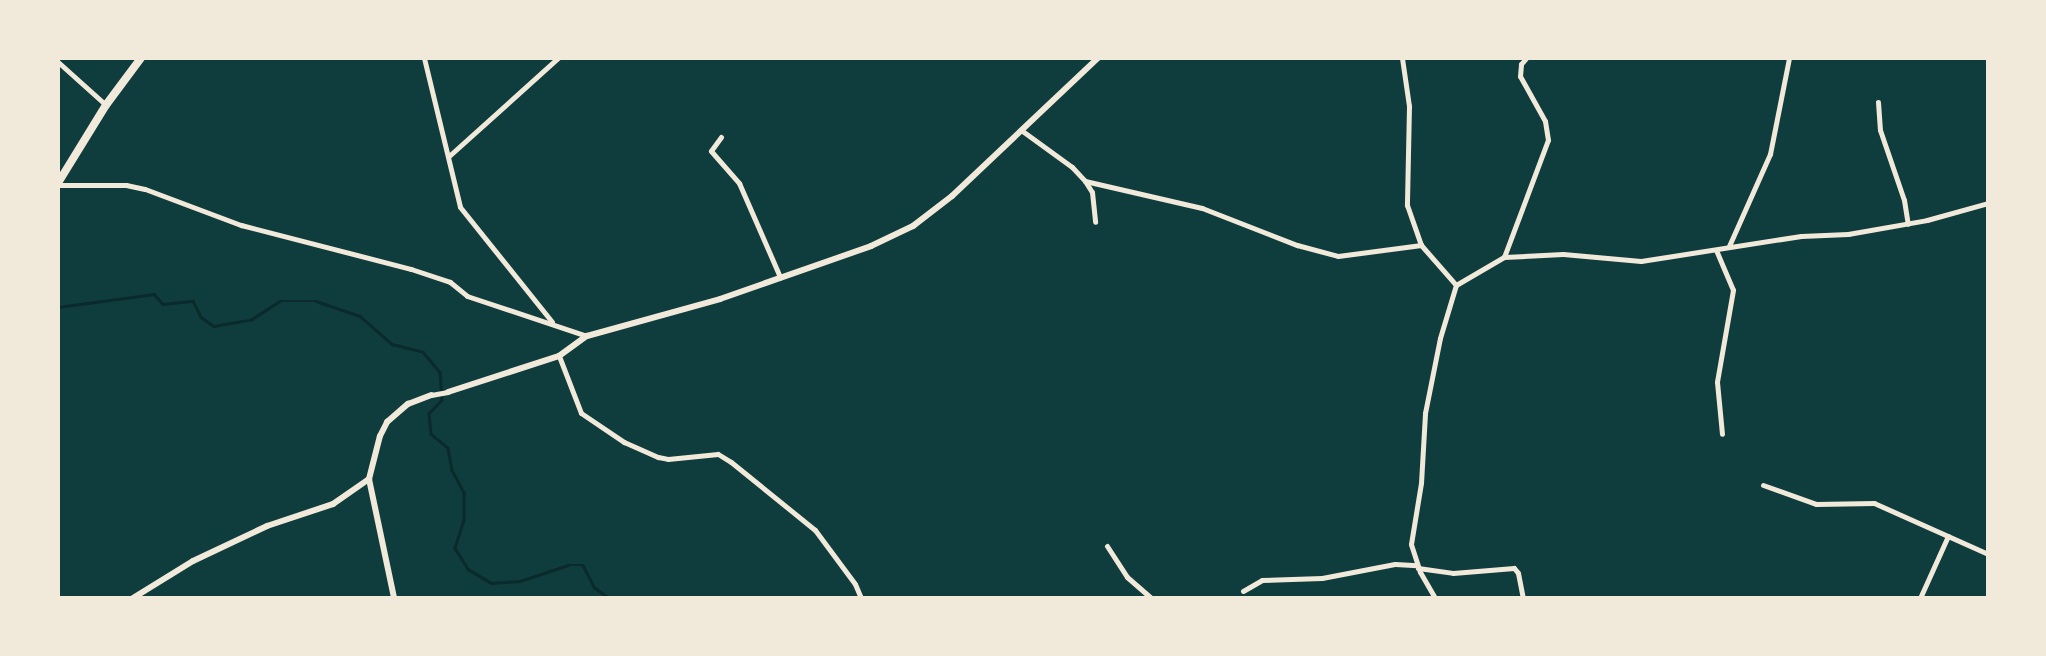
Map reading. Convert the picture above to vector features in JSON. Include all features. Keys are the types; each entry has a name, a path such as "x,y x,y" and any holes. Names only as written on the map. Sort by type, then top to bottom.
{"main road":[{"path":"59,181 62,167 141,58"}],"street":[{"path":"424,58 457,199 465,215 553,324"},
{"path":"449,156 558,58"},
{"path":"1402,58 1409,106 1407,205 1421,245 1456,285"},
{"path":"1504,257 1548,139 1545,121 1520,76 1521,64 1526,58"},
{"path":"1729,246 1770,154 1789,58"},
{"path":"394,598 369,479 387,422 408,404 559,356 587,336 720,299 871,246 913,226 952,196 1094,59"},
{"path":"58,62 106,105"},
{"path":"1878,102 1880,130 1908,224"},
{"path":"1021,130 1072,167 1085,181 1091,192 1095,222"},
{"path":"721,137 711,151 739,183 780,277"},
{"path":"59,181 71,185 126,185 145,189 241,225 411,269 450,282 467,296 587,336"},
{"path":"1085,181 1202,208 1297,245 1338,256 1421,245"},
{"path":"1435,598 1418,567 1410,544 1421,483 1425,413 1440,338 1456,285 1504,257 1563,254 1642,261 1729,246 1801,236 1848,234 1908,224 1988,203"},
{"path":"1716,250 1733,289 1717,382 1722,434"},
{"path":"559,356 581,413 624,442 658,457 668,459 718,454 731,462 815,530 855,584 861,598"},
{"path":"134,598 193,561 267,526 333,504 369,479"},
{"path":"1763,485 1816,504 1874,503 1988,554"},
{"path":"1920,598 1948,536"},
{"path":"1107,547 1128,577 1151,598"},
{"path":"1243,591 1262,580 1322,578 1395,564 1453,573 1514,568 1518,573 1523,598"}],"waterway":[{"path":"58,307 154,294 163,304 193,301 201,317 214,326 252,319 280,301 316,301 360,316 392,344 423,352 440,372 442,400 429,414 431,434 448,448 452,470 464,493 464,520 455,548 468,569 491,583 520,581 568,565 583,565 594,587 609,598"}]}
